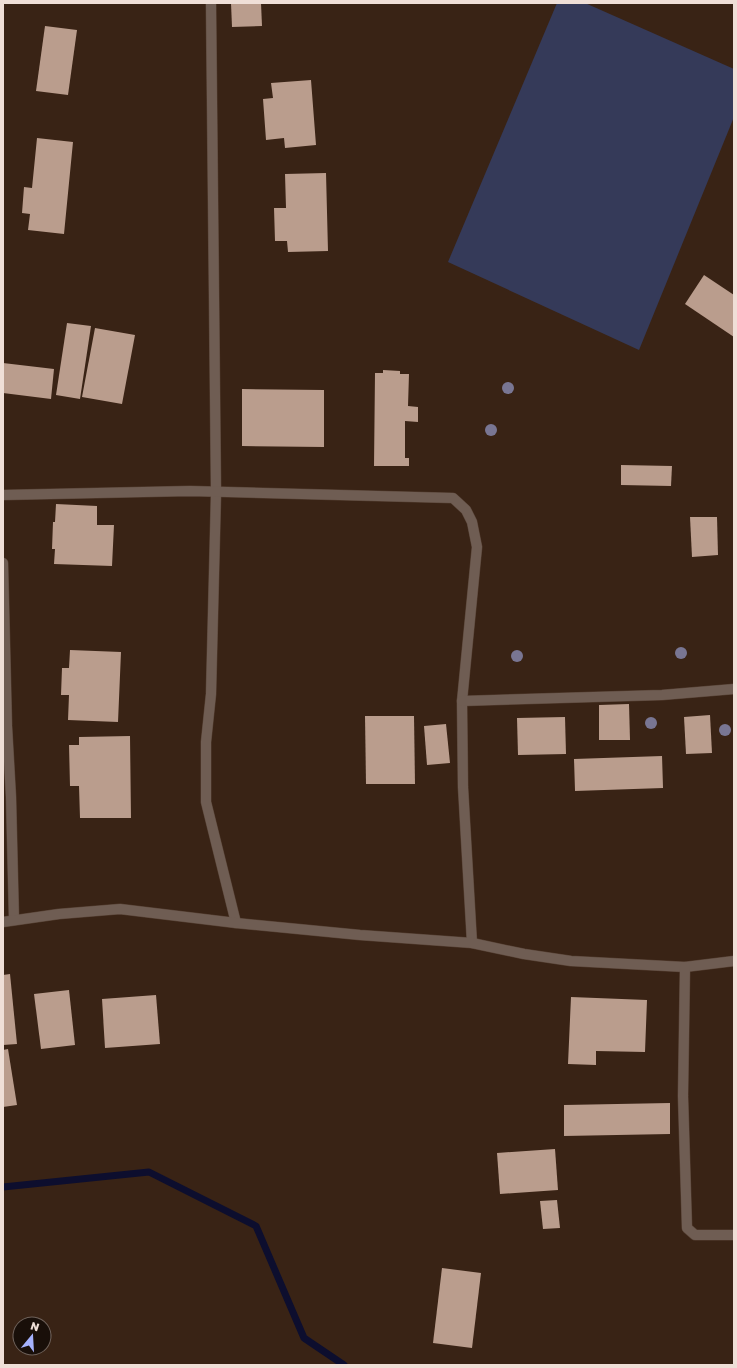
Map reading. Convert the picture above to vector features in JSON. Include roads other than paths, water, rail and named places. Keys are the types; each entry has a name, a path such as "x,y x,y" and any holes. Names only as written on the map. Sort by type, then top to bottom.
{"street":[{"path":"211,3 216,493 211,694 206,742 206,802 236,923"},
{"path":"3,495 190,491 216,493 453,498 466,510 472,522 477,546 462,701 463,787 472,943"},
{"path":"3,563 7,726 12,797 14,920"},
{"path":"462,701 662,695 734,689"},
{"path":"3,922 120,909 236,923 360,935 472,943 524,954 571,961 685,967 734,961"},
{"path":"685,967 683,1096 686,1228 695,1235 734,1235"}],"waterway":[{"path":"3,1187 149,1172 256,1226 304,1338 344,1365"}]}
